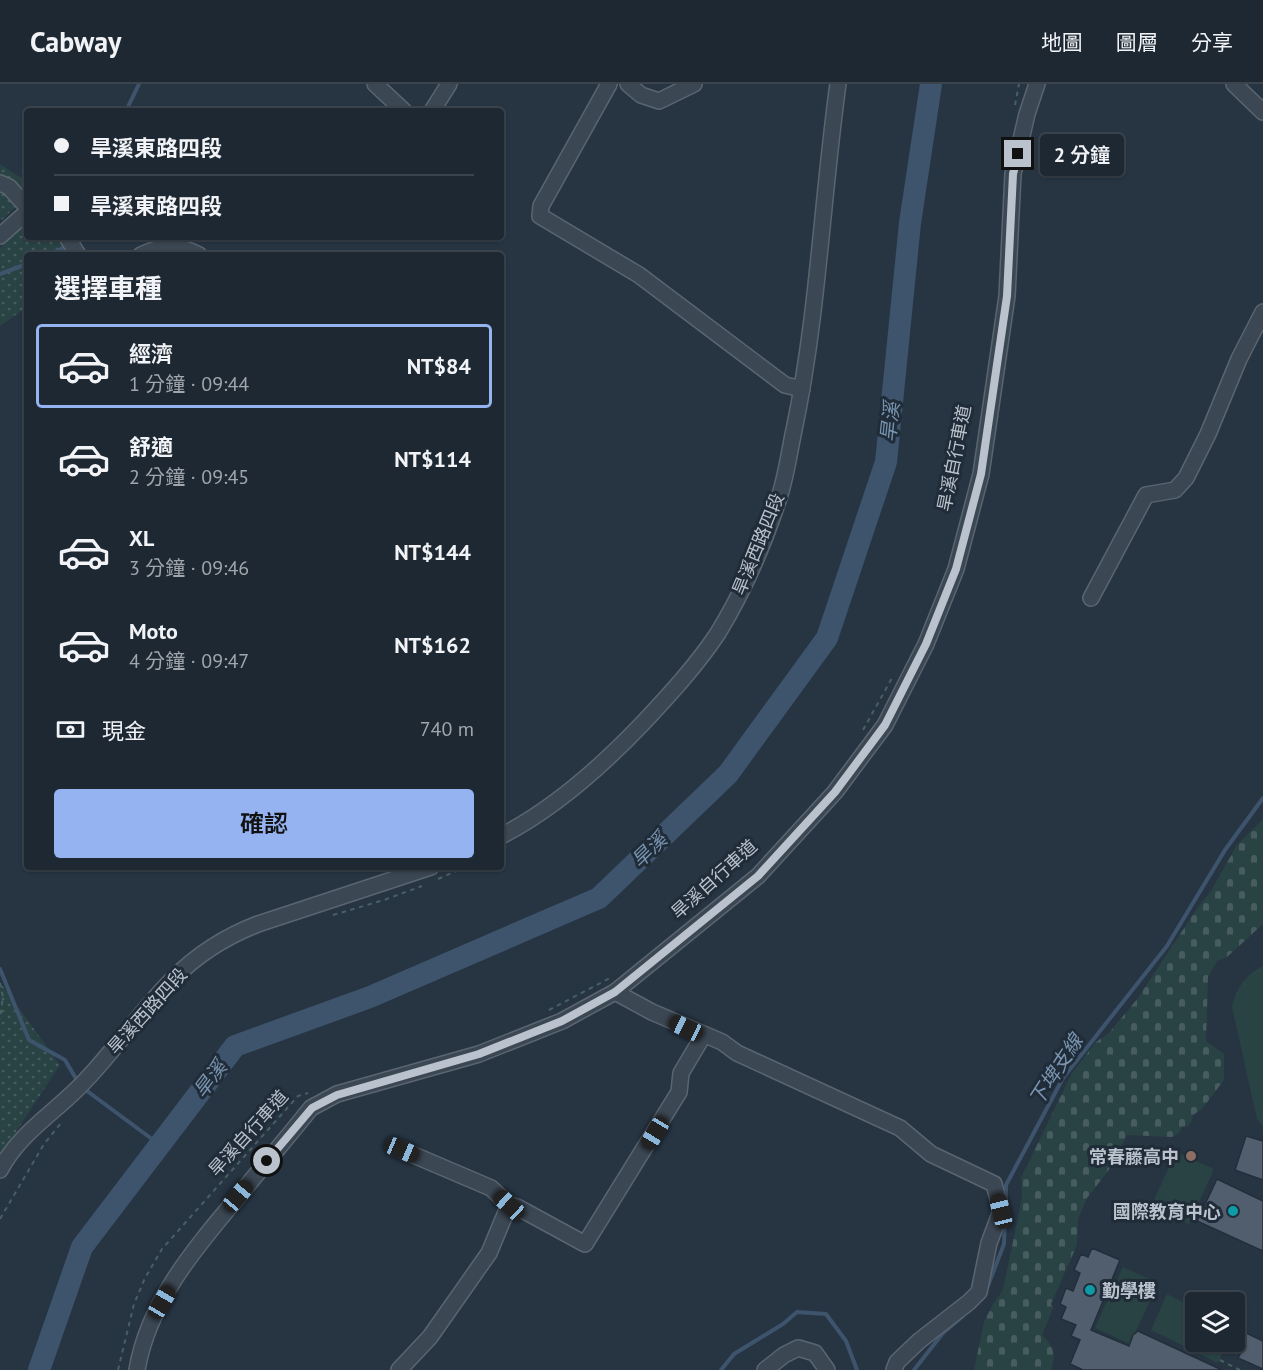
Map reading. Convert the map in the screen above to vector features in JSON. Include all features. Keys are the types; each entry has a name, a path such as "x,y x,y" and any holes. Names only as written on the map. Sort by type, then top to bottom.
{"street":[{"path":"375,84 401,108"},
{"path":"434,108 450,84"},
{"path":"609,84 541,206 540,216 639,275 785,384 802,389"},
{"path":"628,84 641,95 659,101 694,84"},
{"name":"旱溪西路四段","path":"504,834 553,803 622,745 690,670 717,634 764,540 779,499 802,389 818,280 838,84"},
{"path":"136,1370 151,1321 183,1264 312,1108 337,1095 479,1054 562,1021 615,992 758,876 835,792 885,725 926,644 956,569 981,474 1007,296 1013,174 1027,114 1037,84"},
{"path":"1234,84 1263,112"},
{"path":"0,183 9,188 24,204"},
{"path":"0,236 24,215"},
{"path":"147,252 156,247 174,246 191,252"},
{"path":"1091,598 1146,495 1175,490 1186,478 1208,434 1239,359 1263,312"},
{"name":"旱溪西路四段","path":"0,1170 21,1139 80,1086 174,977 214,945 258,924 433,873"},
{"path":"615,992 651,1012 703,1036 722,1042 737,1053 900,1128 931,1154 994,1184 1001,1211 989,1243 979,1292 897,1362 894,1370"},
{"path":"402,1150 491,1188 509,1205 518,1207 585,1244 679,1092 681,1073 703,1036"},
{"path":"399,1370 430,1337 489,1253 509,1205"},
{"path":"765,1370 784,1355 798,1348 815,1353 827,1370"}],"path":[{"path":"1014,107 1019,84"},
{"path":"863,729 892,678"},
{"path":"433,873 450,870"},
{"path":"328,916 384,900 426,884"},
{"path":"549,1010 618,972"},
{"path":"0,983 3,997 0,1019"},
{"name":"旱溪自行車道","path":"118,1370 134,1304 145,1278 162,1249 298,1096 316,1090"},
{"path":"0,1219 44,1144 64,1120"},
{"path":"1220,1360 1240,1370"}],"green space":[{"path":"0,164 24,180 24,198 2,220 0,219"},
{"path":"24,223 24,240 62,240 69,252 24,252 24,309 0,326 0,248"},
{"path":"1263,819 1263,924 1227,957 1217,961 1208,977 1206,1041 1224,1054 1224,1080 1202,1109 1193,1115 1188,1126 1182,1127 1179,1133 1172,1137 1127,1135 1108,1171 1087,1198 1078,1219 1077,1245 1051,1304 1053,1308 1042,1335 1053,1351 1051,1370 974,1370 984,1322 1003,1290 1022,1198 1021,1178 1072,1073 1096,1042 1109,1033 1138,998 1211,891 1237,845"},
{"path":"1263,966 1263,1127 1257,1119 1232,1007 1242,983"},
{"path":"0,982 60,1065 0,1156"},
{"path":"1176,1152 1214,1169 1189,1224 1151,1206"},
{"path":"1123,1267 1158,1283 1130,1344 1095,1328"},
{"path":"1167,1294 1185,1303 1185,1347 1151,1330"},
{"path":"1196,1352 1223,1352 1218,1363"}],"building":[{"name":"國際教育中心","path":"1246,1136 1263,1141 1263,1180 1235,1170"},
{"name":"國際教育中心","path":"1217,1179 1263,1201 1263,1251 1197,1221"},
{"path":"1092,1248 1120,1260 1091,1330 1129,1346 1133,1335 1138,1331 1222,1370 1083,1370 1070,1364 1080,1340 1071,1336 1076,1325 1061,1319 1066,1307 1060,1304 1066,1288 1073,1291 1080,1273 1074,1270 1081,1254 1088,1257"},
{"path":"1245,1332 1263,1341 1263,1369 1238,1358 1241,1352 1245,1352"}],"waterway":[{"path":"127,108 139,84"},
{"name":"旱溪","path":"39,1370 82,1247 235,1046 370,997 599,898 728,774 827,638 886,462 910,223 931,84"},
{"path":"55,252 68,245"},
{"path":"0,274 24,265"},
{"name":"下埤支線","path":"1006,1202 1006,1185 1063,1078 1167,946 1225,850 1263,798"},
{"path":"0,969 29,1040 65,1060 78,1082"},
{"path":"83,1088 160,1145"},
{"name":"下埤支線","path":"987,1288 1004,1244 1005,1218"},
{"name":"下埤支線","path":"721,1370 734,1354 783,1324 797,1312 826,1314 846,1341 857,1370"},
{"name":"下埤支線","path":"914,1370 943,1333 963,1316"}],"place":[{"name":"常春藤高中","path":"1191,1156"},
{"name":"國際教育中心","path":"1233,1211"},
{"name":"勤學樓","path":"1090,1290"}],"route":[{"path":"267,1161 312,1108 337,1095 479,1054 562,1021 615,992 758,876 835,792 885,725 926,644 956,569 981,474 1007,296 1013,174 1018,154"}]}
